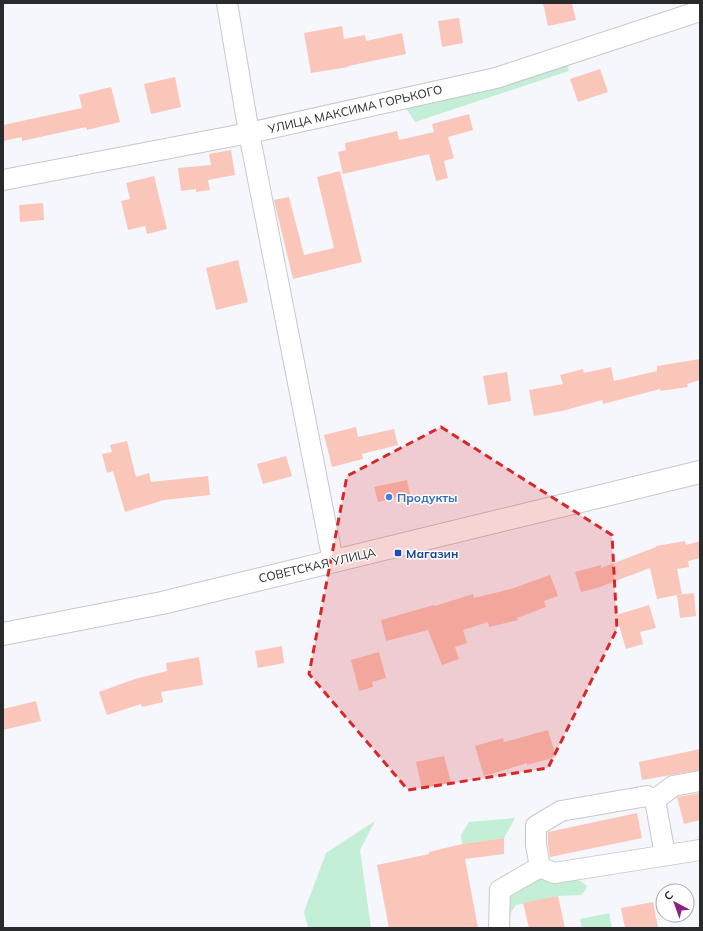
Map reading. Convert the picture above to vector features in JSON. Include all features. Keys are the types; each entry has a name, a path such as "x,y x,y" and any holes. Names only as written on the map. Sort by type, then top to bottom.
{"street":[{"path":"227,3 249,133 333,561"},
{"name":"УЛИЦА МАКСИМА ГОРЬКОГО","path":"3,180 249,133 496,78 700,11"},
{"name":"СОВЕТСКАЯ УЛИЦА","path":"3,634 162,603 700,472"},
{"path":"654,800 673,786 700,781"},
{"path":"547,870 536,845 536,826 561,811 647,796 654,800 665,855"},
{"path":"499,928 500,890 547,870 700,850"}],"highlighted area":[{"path":"441,427 612,535 617,629 548,768 408,790 309,674 347,476"}],"green space":[{"path":"565,59 569,71 415,122 406,108"},
{"path":"515,818 504,838 462,844 461,835 469,822"},
{"path":"375,821 360,850 371,928 308,928 304,912 326,853"},
{"path":"540,874 571,877 587,886 581,895 558,896 516,905 511,912 509,922 503,909 511,891"},
{"path":"609,913 612,928 582,928 580,919"}],"building":[{"path":"543,3 572,3 576,20 548,26"},
{"path":"459,18 463,43 442,47 438,21"},
{"path":"342,26 344,39 365,35 366,41 402,33 406,54 348,66 349,67 311,73 304,33"},
{"path":"600,69 608,92 578,102 570,79"},
{"path":"175,77 181,107 151,114 144,84"},
{"path":"111,87 120,122 87,130 86,127 22,141 22,137 3,141 3,125 82,108 79,95"},
{"path":"469,114 473,130 448,137 454,158 444,161 448,178 436,181 429,154 343,174 338,152 346,150 345,143 397,131 399,140 434,132 432,124"},
{"path":"231,150 235,175 208,180 210,190 196,192 196,189 181,191 178,168 211,165 209,154"},
{"path":"340,171 362,262 293,279 274,200 289,197 304,255 334,248 317,177"},
{"path":"154,176 167,229 147,234 145,226 128,230 121,201 130,199 126,183"},
{"path":"43,203 44,220 20,222 19,205"},
{"path":"238,260 248,302 216,310 206,268"},
{"path":"700,359 700,380 687,384 688,387 660,391 660,389 603,404 602,400 562,411 534,416 529,390 563,384 560,375 583,369 584,373 611,367 614,381 657,371 657,366"},
{"path":"507,372 511,401 488,405 483,376"},
{"path":"356,427 358,437 394,429 398,445 362,454 363,459 332,467 324,435"},
{"path":"127,441 136,477 149,473 151,482 208,476 210,495 164,500 125,512 113,471 107,473 102,454 112,452 110,445"},
{"path":"286,456 292,476 263,484 257,464"},
{"path":"407,480 410,494 378,502 374,487"},
{"path":"685,541 686,545 700,541 700,558 688,561 689,567 677,569 682,594 657,599 650,568 597,588 581,592 575,572 601,565 601,568 656,546"},
{"path":"550,575 558,596 544,601 546,607 517,618 518,620 489,627 488,622 463,630 467,643 455,647 459,659 442,665 428,630 386,641 381,620 434,605 435,606 473,594 474,598 511,589"},
{"path":"694,593 696,616 680,618 677,595"},
{"path":"649,605 656,628 640,632 643,644 626,649 616,615"},
{"path":"282,646 284,663 258,668 255,651"},
{"path":"379,652 386,678 372,682 373,687 359,691 351,660"},
{"path":"199,657 203,685 161,692 163,702 142,707 141,704 107,715 99,692 135,679 167,671 166,663"},
{"path":"36,701 41,721 3,730 3,709"},
{"path":"548,730 556,757 527,765 527,763 484,776 475,746 503,738 504,742"},
{"path":"700,749 700,770 642,780 639,762"},
{"path":"444,756 451,782 422,789 416,762"},
{"path":"700,793 700,820 684,824 677,797"},
{"path":"637,813 642,838 550,857 548,832"},
{"path":"504,838 504,854 465,859 478,928 389,928 377,865 429,854 429,852 462,844"},
{"path":"558,896 565,928 529,928 523,903"},
{"path":"653,902 655,923 657,923 658,928 625,928 621,908"}],"place":[{"name":"Продукты","path":"389,497"},
{"name":"Магазин","path":"398,553"}]}
